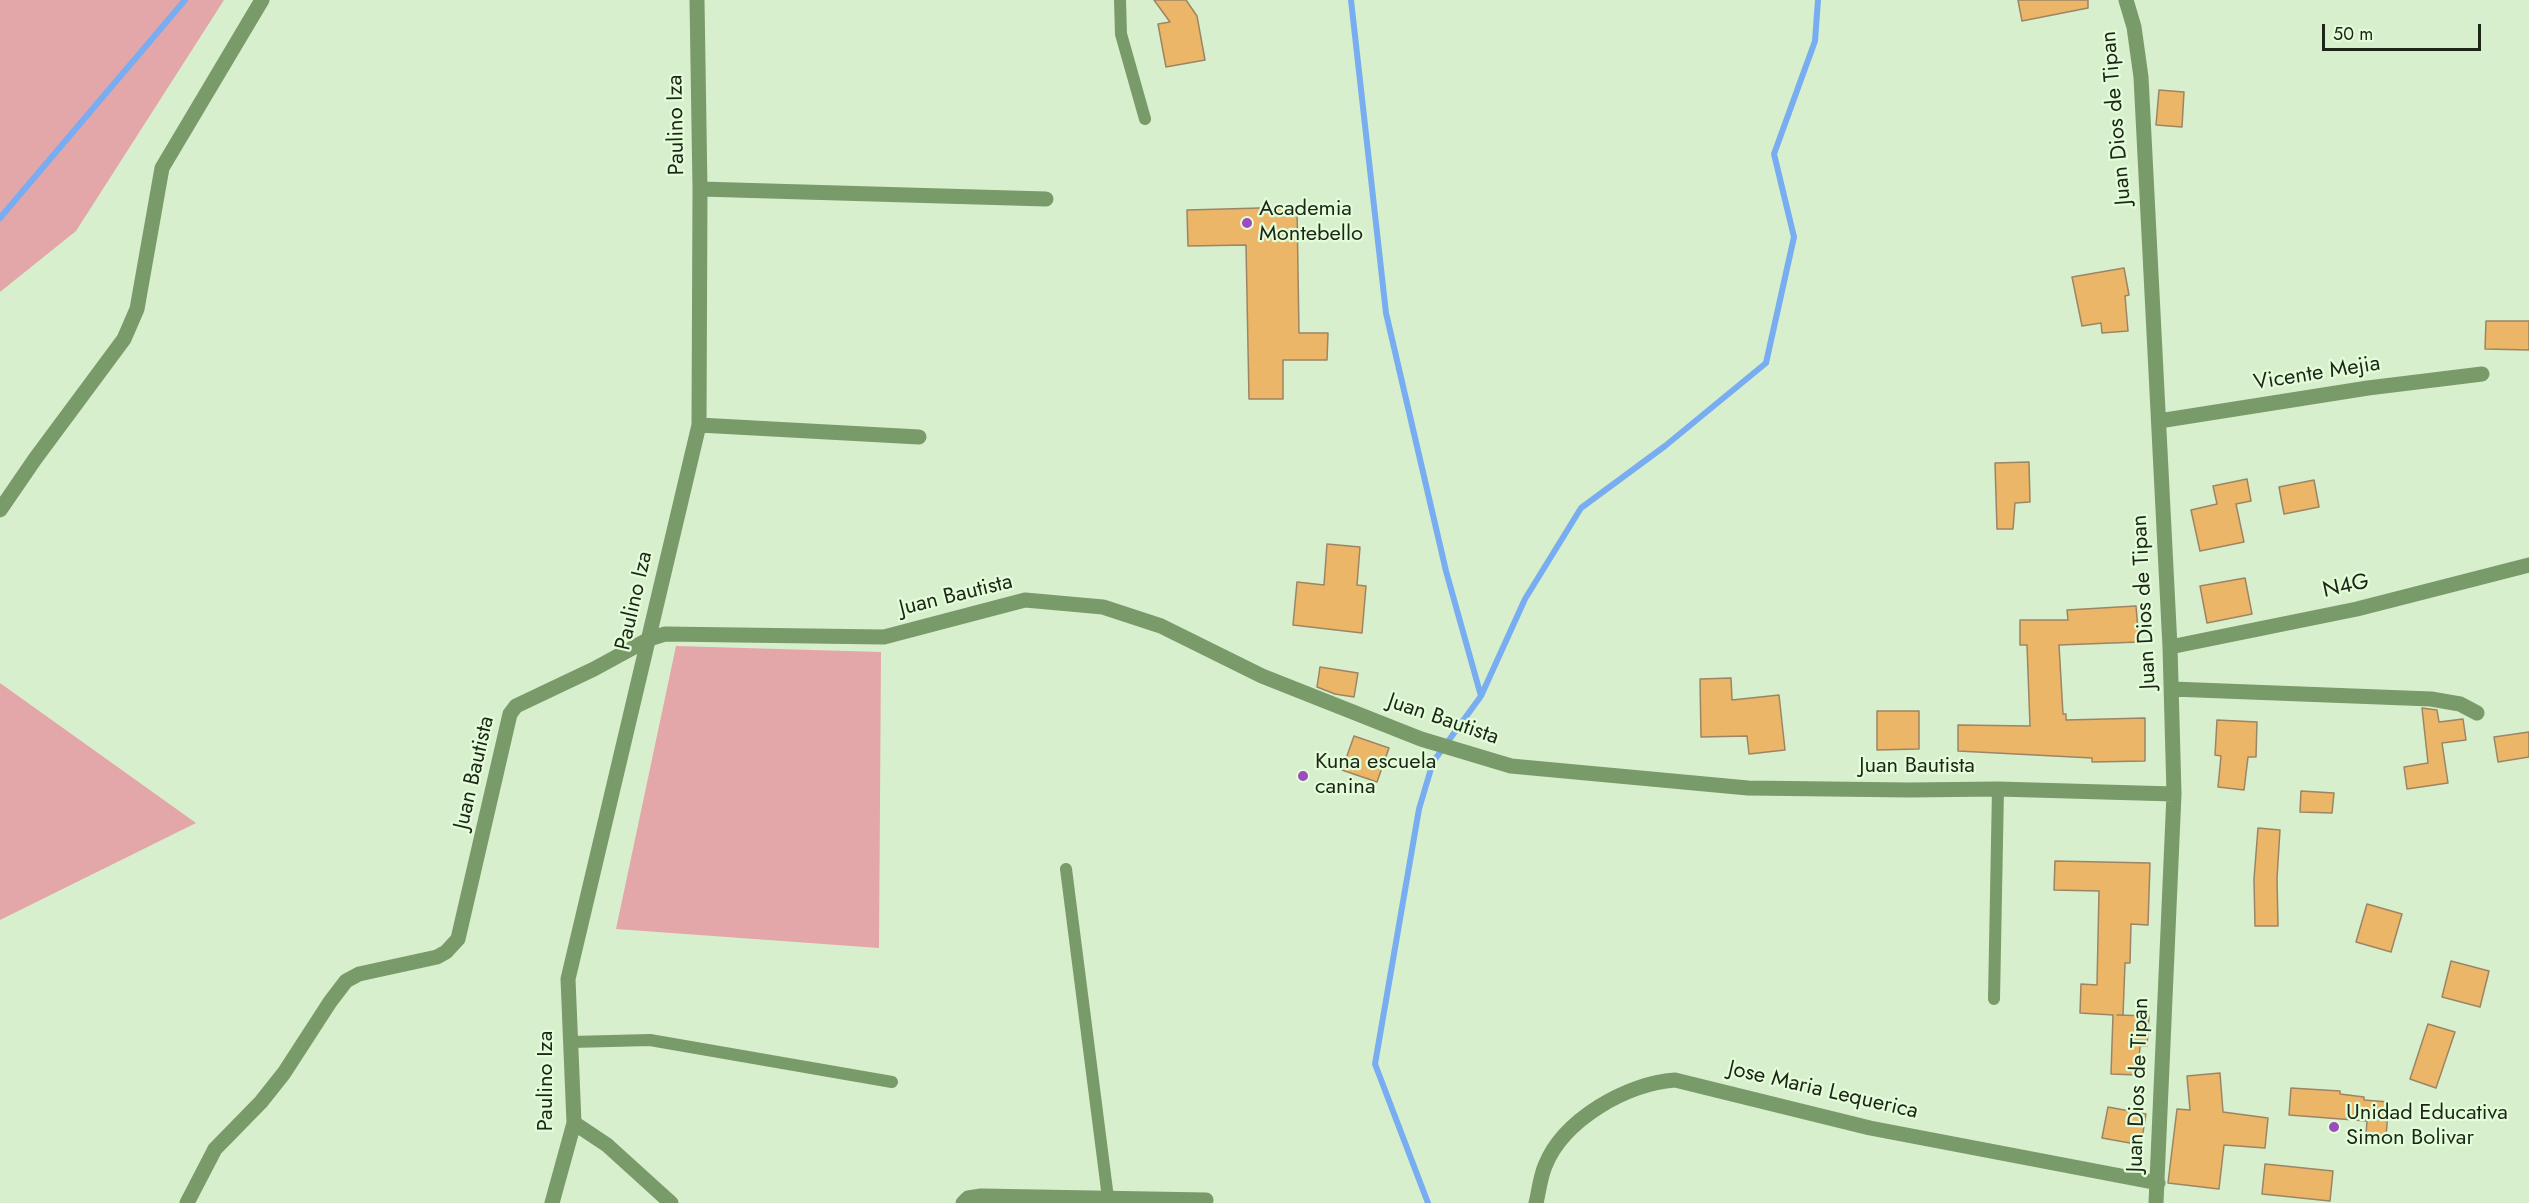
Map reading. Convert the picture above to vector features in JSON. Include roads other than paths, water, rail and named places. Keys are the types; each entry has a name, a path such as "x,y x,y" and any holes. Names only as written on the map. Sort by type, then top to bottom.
{"street":[{"path":"0,510 124,339 138,309 162,168 262,0"},
{"name":"Paulino Iza","path":"552,1203 574,1123 568,979 699,425 698,0"},
{"name":"Juan Dios de Tipan","path":"2126,0 2134,27 2141,77 2172,689 2174,794 2156,1203"},
{"path":"700,189 1046,199"},
{"name":"Vicente Mejia","path":"2159,422 2368,387 2482,374"},
{"path":"699,425 920,438"},
{"name":"N4G","path":"2170,647 2357,609 2529,565"},
{"name":"Juan Bautista","path":"187,1203 215,1149 261,1102 284,1073 346,981 359,974 437,957 446,952 458,939 510,714 516,706 594,669 649,639 665,634 884,637 1025,600 1104,607 1161,626 1262,676 1421,738 1511,766 1748,788 1998,789 2174,794"},
{"path":"2172,689 2431,699 2460,704 2477,713"},
{"name":"Jose Maria Lequerica","path":"1536,1203 1545,1166 1565,1133 1588,1114 1617,1097 1649,1083 1675,1080 1870,1128 2158,1183"},
{"path":"574,1123 607,1145 671,1203"},
{"path":"963,1203 968,1198 981,1196 1206,1200"}],"lane":[{"path":"1120,0 1121,34 1145,119"},
{"path":"1994,999 1998,789"},
{"path":"1066,869 1108,1198"},
{"path":"571,1042 650,1040 892,1082"}],"waterway":[{"path":"0,218 185,0"},
{"path":"1351,0 1386,313 1446,571 1481,696 1433,762 1419,809 1375,1064 1428,1203"},
{"path":"1481,696 1525,599 1581,508 1665,446 1766,363 1794,237 1774,154 1815,41 1818,0"}],"place":[{"name":"Academia Montebello","path":"1247,223"},
{"name":"Kuna escuela canina","path":"1303,776"},
{"name":"Unidad Educativa Simon Bolivar","path":"2334,1127"}]}
